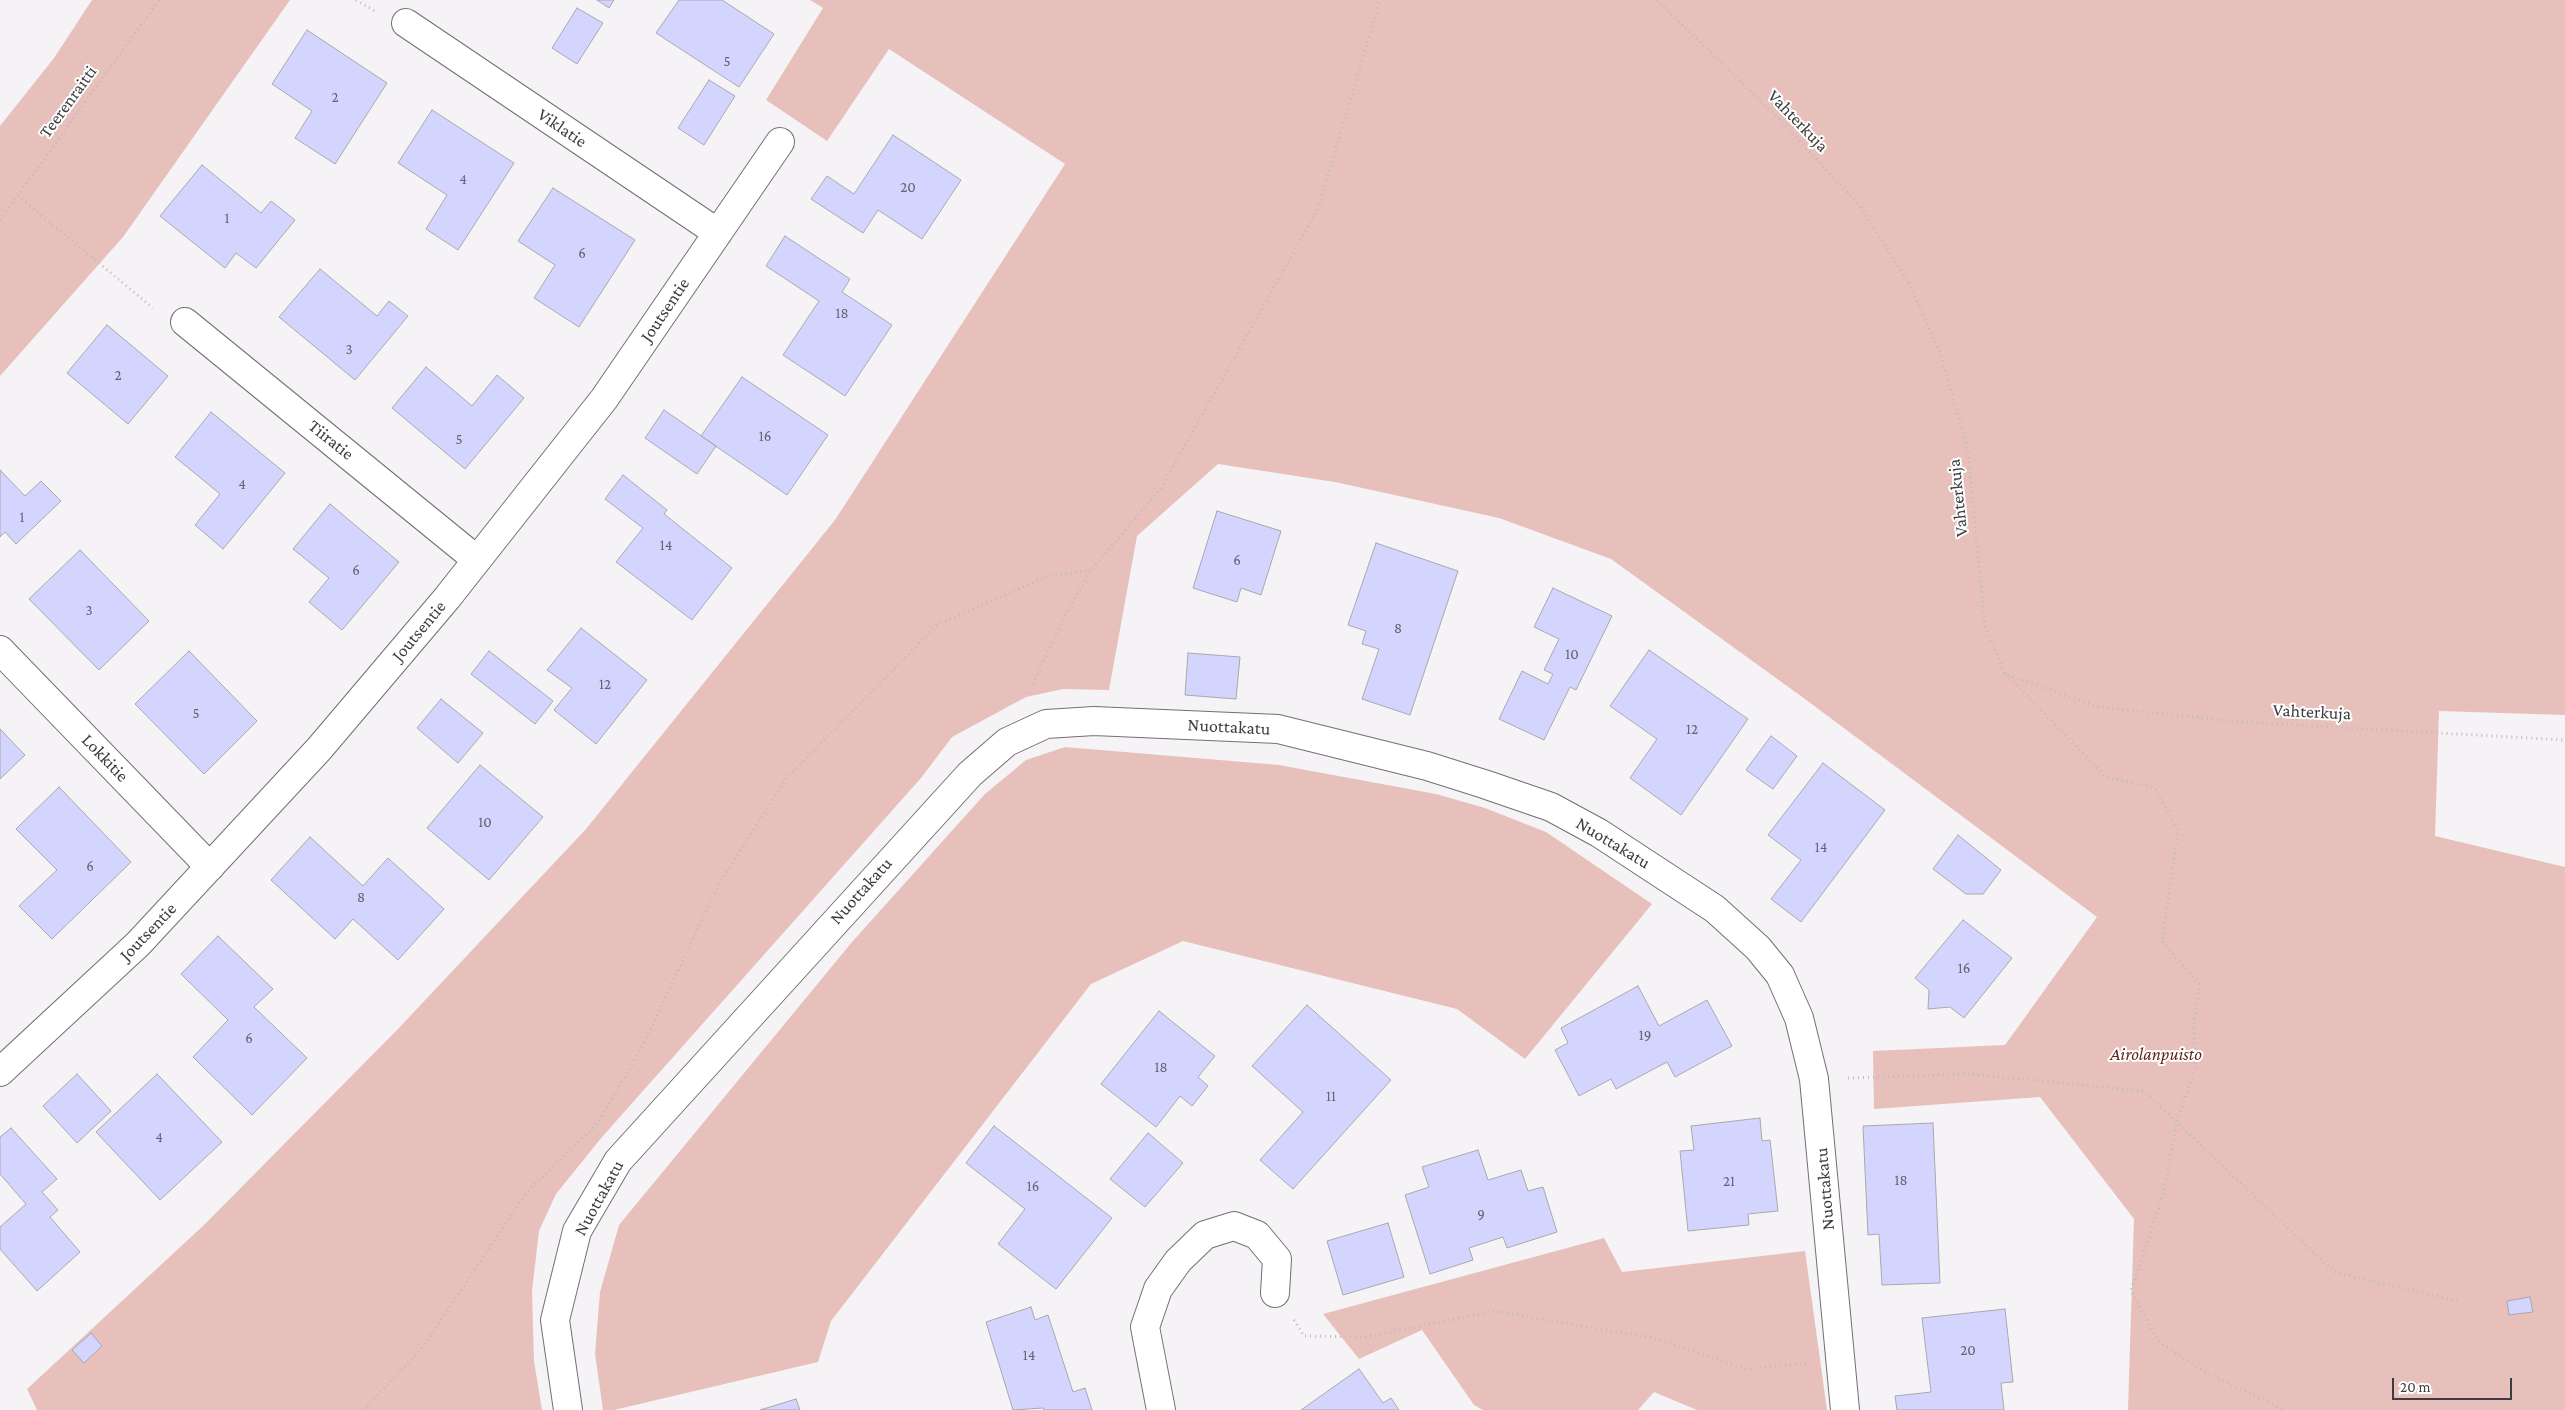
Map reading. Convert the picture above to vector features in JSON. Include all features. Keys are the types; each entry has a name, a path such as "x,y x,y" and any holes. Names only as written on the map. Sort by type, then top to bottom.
{"street":[{"name":"Viklatie","path":"406,23 718,233"},
{"name":"Joutsentie","path":"0,1072 138,944 319,749 477,560 604,399 780,142"},
{"name":"Tiiratie","path":"185,322 477,560"},
{"name":"Lokkitie","path":"0,650 210,867"},
{"name":"Nuottakatu","path":"568,1410 555,1320 577,1231 618,1161 915,832 970,774 1007,742 1046,724 1094,721 1278,729 1427,766 1551,808 1599,833 1662,872 1715,910 1758,948 1780,975 1798,1018 1814,1079 1845,1410"},
{"path":"1161,1410 1145,1326 1158,1289 1178,1261 1205,1236 1234,1226 1257,1234 1277,1259 1275,1293"}],"path":[{"name":"Teerenraitti","path":"0,220 159,0"},
{"path":"1007,742 1061,623 1091,570 1161,488 1318,209 1380,0"},
{"name":"Vahterkuja","path":"1657,0 1776,117 1860,206 1908,282 1940,352 1968,451 1985,626 2005,674 2099,707 2242,722 2565,740"},
{"path":"18,196 164,318 185,322"},
{"path":"363,1410 420,1352 527,1192 597,1124 641,1049 718,886 786,779 937,625 1045,577 1091,570"},
{"path":"2005,674 2106,777 2155,788 2178,831 2162,941 2200,986 2194,1021 2195,1069 2176,1121 2164,1191 2131,1291 2158,1341 2203,1370 2285,1410"},
{"path":"1814,1079 1969,1074 2144,1091 2334,1272 2458,1301"},
{"path":"1275,1293 1304,1336 1367,1337 1494,1311 1653,1338 1745,1369 1809,1363 1841,1356"}],"green space":[{"path":"92,0 290,0 123,237 0,376 0,126 54,58"},
{"name":"Airolanpuisto","path":"810,0 2565,0 2565,715 2439,711 2435,836 2565,867 2565,1410 2128,1410 2134,1219 2040,1097 1874,1109 1873,1051 2005,1045 2097,917 1805,699 1611,559 1499,518 1335,482 1218,464 1137,536 1109,690 1063,689 1026,697 952,737 921,778 602,1137 556,1194 539,1231 532,1291 534,1361 542,1410 37,1410 27,1389 205,1224 397,1030 586,829 835,520 1065,164 889,49 827,141 766,100 823,8"},
{"path":"1065,747 1279,765 1436,794 1485,808 1546,832 1652,904 1525,1059 1457,1009 1183,941 1091,984 831,1321 818,1362 614,1410 603,1410 595,1354 600,1292 619,1225 852,942 985,794 1026,760"},
{"path":"1604,1238 1622,1272 1805,1251 1827,1410 1697,1410 1654,1392 1638,1410 1483,1410 1474,1405 1422,1330 1359,1359 1323,1314"}],"building":[{"path":"597,0 614,0 609,8"},
{"path":"679,0 722,0 774,34 739,87 656,33"},
{"path":"577,8 603,23 577,64 552,48"},
{"path":"307,30 387,83 335,164 295,138 312,111 272,84"},
{"path":"709,80 735,96 704,145 678,128"},
{"path":"432,110 514,163 458,250 426,229 447,195 398,163"},
{"path":"893,135 961,180 922,239 878,210 863,233 811,199 827,176 854,194"},
{"path":"202,165 261,213 271,201 295,220 256,268 236,253 225,268 160,216"},
{"path":"553,188 635,240 579,327 534,298 555,265 518,241"},
{"path":"785,236 850,279 842,292 892,325 845,396 783,355 819,301 766,266"},
{"path":"320,269 377,316 389,301 408,316 355,380 279,317"},
{"path":"107,325 168,376 128,424 67,373"},
{"path":"426,367 472,406 497,375 524,398 465,469 392,408"},
{"path":"742,377 828,435 787,495 701,436"},
{"path":"664,410 716,446 697,474 645,438"},
{"path":"211,412 285,473 223,549 195,525 220,494 175,457"},
{"path":"0,470 25,496 41,481 61,501 16,544 5,532 0,537"},
{"path":"623,475 667,510 664,514 732,568 692,620 616,562 643,528 605,499"},
{"path":"330,504 399,562 342,630 309,602 329,578 293,549"},
{"path":"1217,511 1281,531 1261,595 1241,588 1237,602 1193,588"},
{"path":"1376,543 1458,571 1410,715 1362,699 1379,649 1362,644 1366,631 1348,625"},
{"path":"80,550 149,621 99,670 29,599"},
{"path":"1553,588 1612,616 1576,690 1570,687 1544,740 1499,719 1522,671 1548,684 1553,674 1544,670 1559,639 1534,627"},
{"path":"581,628 647,680 596,744 554,710 572,688 547,670"},
{"path":"1649,650 1748,719 1681,815 1630,778 1657,739 1610,706"},
{"path":"189,651 257,721 204,774 135,704"},
{"path":"489,651 553,701 535,724 471,674"},
{"path":"1188,653 1240,657 1236,699 1185,695"},
{"path":"441,699 483,733 458,763 417,728"},
{"path":"0,729 25,755 0,779"},
{"path":"1771,736 1797,756 1773,789 1746,770"},
{"path":"1823,763 1885,810 1801,922 1771,899 1801,860 1768,835"},
{"path":"480,765 543,817 489,880 427,828"},
{"path":"59,787 131,862 52,939 19,906 57,870 16,829"},
{"path":"1958,835 2001,870 1983,894 1966,894 1933,869"},
{"path":"310,837 363,886 388,858 444,909 398,960 353,919 335,939 271,880"},
{"path":"1963,920 2012,958 1964,1018 1950,1007 1928,1009 1929,990 1915,978"},
{"path":"218,936 273,989 254,1007 307,1058 252,1115 193,1057 228,1020 181,974"},
{"path":"1638,986 1659,1026 1707,1000 1732,1046 1675,1077 1667,1062 1616,1089 1611,1079 1579,1096 1555,1050 1568,1043 1561,1028"},
{"path":"1307,1005 1391,1080 1293,1189 1260,1160 1303,1112 1252,1066"},
{"path":"1159,1011 1215,1056 1198,1077 1208,1086 1192,1106 1180,1096 1156,1127 1101,1084"},
{"path":"77,1074 111,1111 77,1143 43,1106"},
{"path":"157,1074 222,1142 160,1200 96,1132"},
{"path":"1760,1118 1762,1141 1770,1140 1778,1211 1748,1214 1749,1225 1688,1231 1680,1151 1694,1150 1691,1126"},
{"path":"1933,1123 1940,1283 1882,1285 1879,1234 1868,1235 1863,1126"},
{"path":"994,1126 1112,1218 1056,1289 998,1244 1025,1209 966,1163"},
{"path":"11,1128 57,1179 42,1192 58,1210 50,1217 80,1252 37,1291 0,1249 0,1227 26,1204 0,1174 0,1137"},
{"path":"1148,1133 1183,1163 1145,1207 1110,1179"},
{"path":"1478,1150 1488,1180 1521,1170 1528,1191 1543,1187 1557,1232 1507,1248 1503,1237 1469,1248 1473,1260 1430,1274 1405,1195 1429,1187 1422,1167"},
{"path":"1388,1223 1404,1277 1343,1295 1327,1241"},
{"path":"2530,1297 2533,1312 2509,1315 2507,1301"},
{"path":"1031,1307 1035,1320 1048,1315 1073,1392 1085,1388 1092,1410 1044,1410 1043,1408 1013,1410 986,1322"},
{"path":"2005,1309 2013,1382 2001,1383 2004,1410 1897,1410 1895,1396 1931,1392 1922,1318"},
{"path":"91,1333 102,1346 84,1363 72,1350"},
{"path":"1359,1369 1383,1403 1391,1398 1399,1410 1301,1410"},
{"path":"796,1399 800,1410 760,1410"}]}
